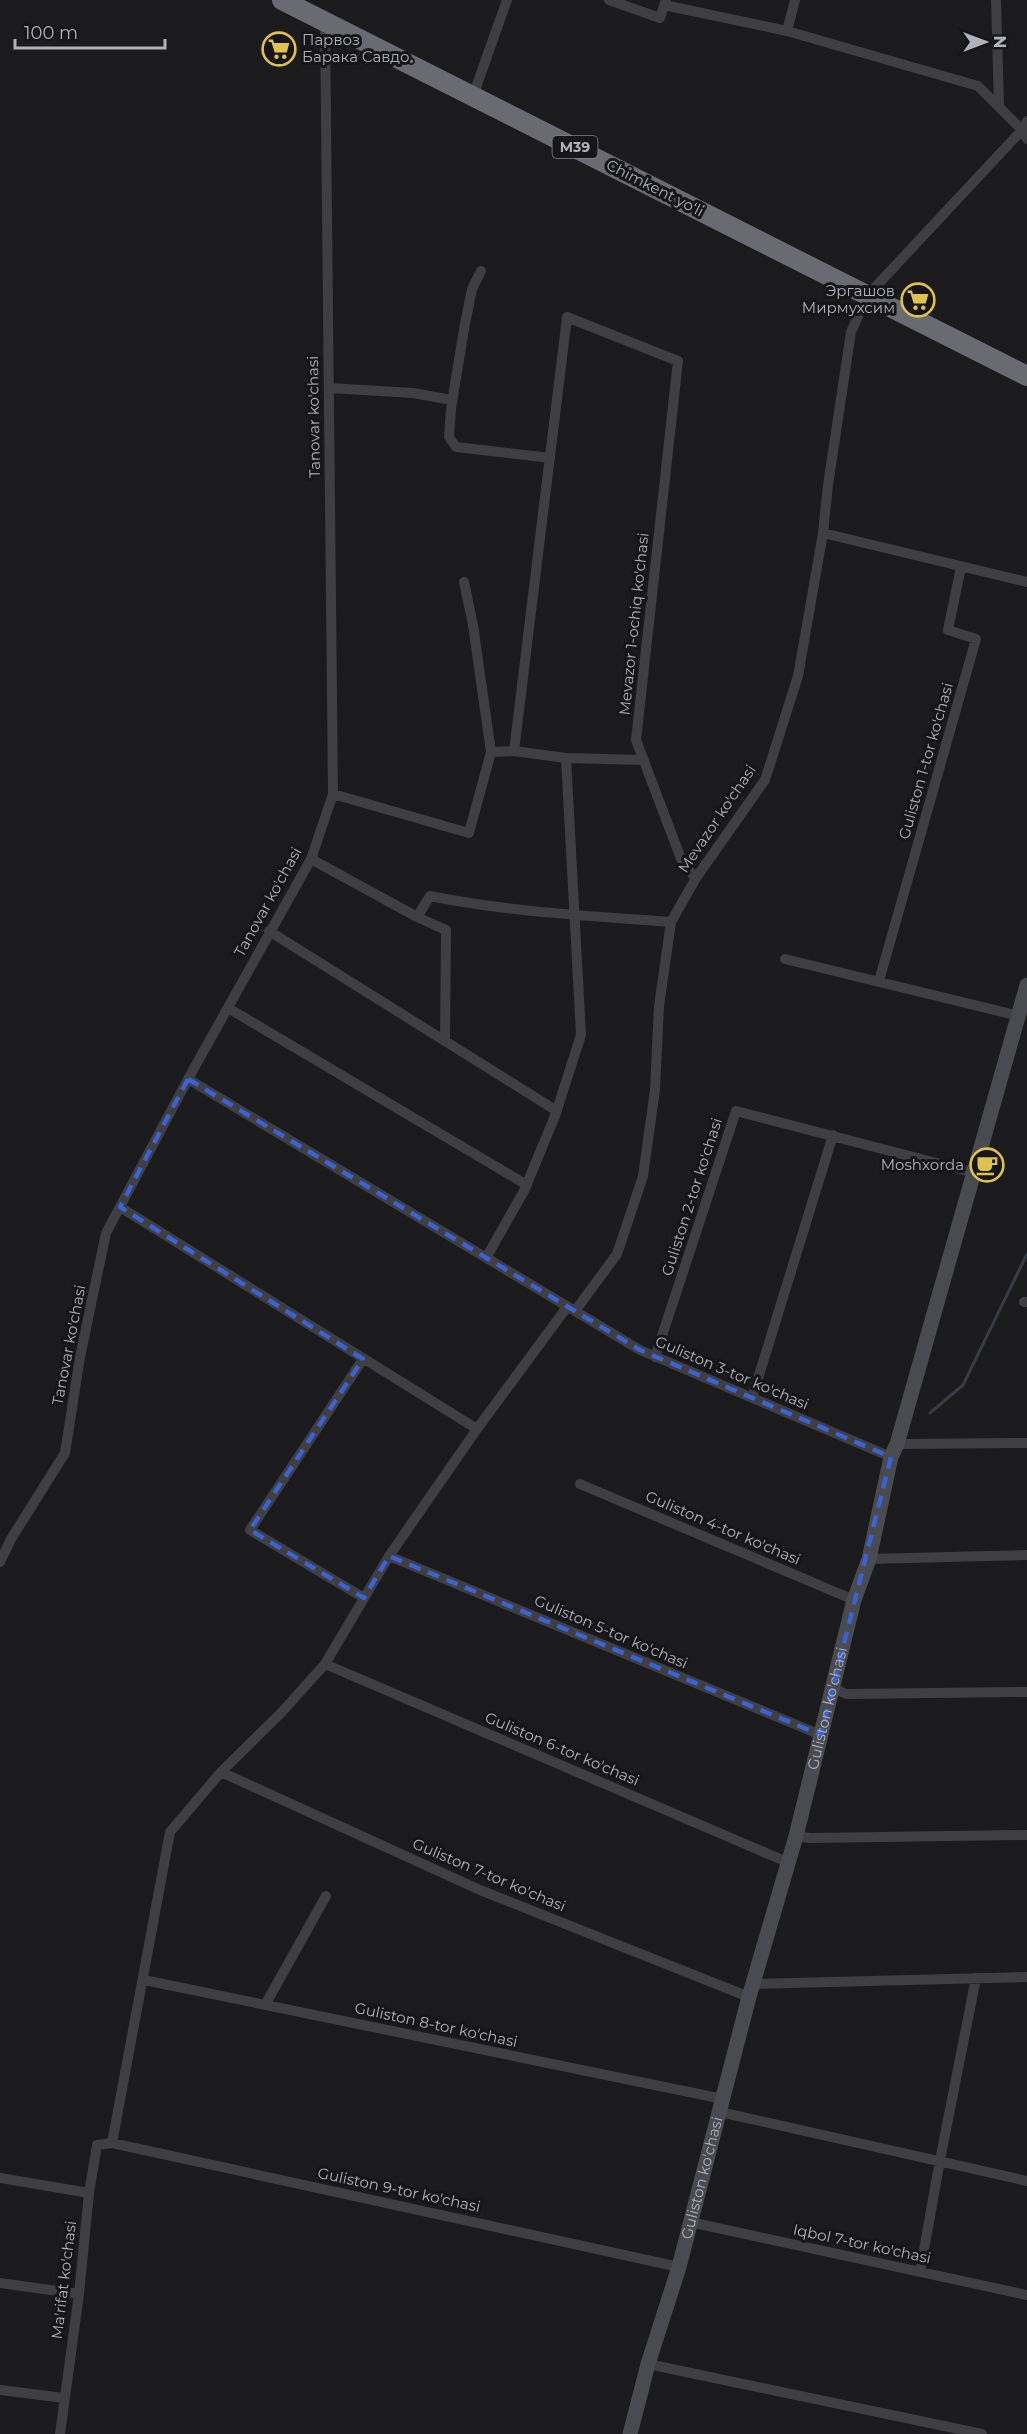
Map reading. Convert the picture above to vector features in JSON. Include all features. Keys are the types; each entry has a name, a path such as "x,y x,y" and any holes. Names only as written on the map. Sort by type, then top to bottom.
{"highway":[{"name":"Chimkent yo‘li","path":"282,0 1027,376"}],"main road":[{"name":"Guliston ko'chasi","path":"630,2434 648,2364 679,2267 721,2105 796,1836 854,1600 868,1559 894,1450 1027,985"}],"street":[{"path":"473,96 507,0"},
{"path":"609,0 660,18 665,2 787,31 978,86 1025,130"},
{"path":"787,31 795,0"},
{"path":"996,0 999,106"},
{"name":"Tanovar ko'chasi","path":"0,1562 65,1453 80,1357 106,1233 269,931 311,859 333,794 325,21"},
{"name":"Mevazor ko'chasi","path":"112,2143 170,1832 221,1772 281,1713 325,1664 389,1556 477,1430 617,1254 643,1176 655,1090 659,1006 671,922 696,878 765,780 798,676 823,533 851,332 867,296 1025,130"},
{"path":"481,271 472,289 452,400 449,437 456,447 550,458 514,751"},
{"name":"Mevazor 1-ochiq ko'chasi","path":"550,458 567,317 678,361 636,740 683,864 696,878"},
{"path":"329,388 413,393 452,400"},
{"path":"823,533 1027,582"},
{"name":"Guliston 1-tor ko'chasi","path":"879,981 976,639 948,630 961,567"},
{"path":"333,794 469,833 491,752 473,625 464,582"},
{"path":"491,752 514,751 566,758 645,760"},
{"path":"486,1258 527,1185 557,1111 581,1035 566,758"},
{"path":"311,859 417,917 446,930 445,1041"},
{"path":"417,917 430,896 479,906 671,922"},
{"path":"269,931 557,1111"},
{"path":"785,959 1018,1016"},
{"path":"228,1008 527,1185"},
{"name":"Guliston 3-tor ko'chasi","path":"188,1079 640,1350 752,1398 894,1450"},
{"name":"Guliston 2-tor ko'chasi","path":"656,1357 736,1111 975,1173"},
{"path":"752,1398 833,1135"},
{"path":"120,1207 477,1430"},
{"path":"363,1359 250,1530 364,1598"},
{"path":"894,1450 1027,1443"},
{"name":"Guliston 4-tor ko'chasi","path":"580,1484 854,1600"},
{"path":"868,1559 1027,1555"},
{"name":"Guliston 5-tor ko'chasi","path":"389,1556 821,1735"},
{"name":"Guliston 6-tor ko'chasi","path":"325,1664 788,1862"},
{"path":"833,1688 846,1694 1027,1692"},
{"name":"Guliston 7-tor ko'chasi","path":"221,1772 480,1890 752,1991"},
{"path":"796,1836 810,1838 1027,1835"},
{"path":"265,2005 326,1896"},
{"path":"752,1991 1027,1977"},
{"path":"920,2272 976,1978"},
{"name":"Guliston 8-tor ko'chasi","path":"144,1980 721,2105 1027,2181"},
{"name":"Ma'rifat ko'chasi","path":"60,2434 79,2294 89,2193 97,2145 112,2143"},
{"name":"Guliston 9-tor ko'chasi","path":"112,2143 679,2267"},
{"path":"0,2178 89,2193"},
{"name":"Iqbol 7-tor ko'chasi","path":"690,2222 1027,2295"},
{"path":"0,2283 79,2294"},
{"path":"648,2364 982,2434"},
{"path":"0,2390 64,2398"}],"highlighted area":[{"path":"188,1079 640,1350 891,1457 821,1735 389,1556 364,1598 250,1530 363,1359 120,1207"}],"waterway":[{"path":"930,1413 963,1385 1027,1254"}],"place":[{"name":"Парвоз Барака Савдо.","path":"279,49"},
{"name":"Эргашов Мирмухсим","path":"918,300"},
{"name":"Moshxorda","path":"987,1165"}]}
